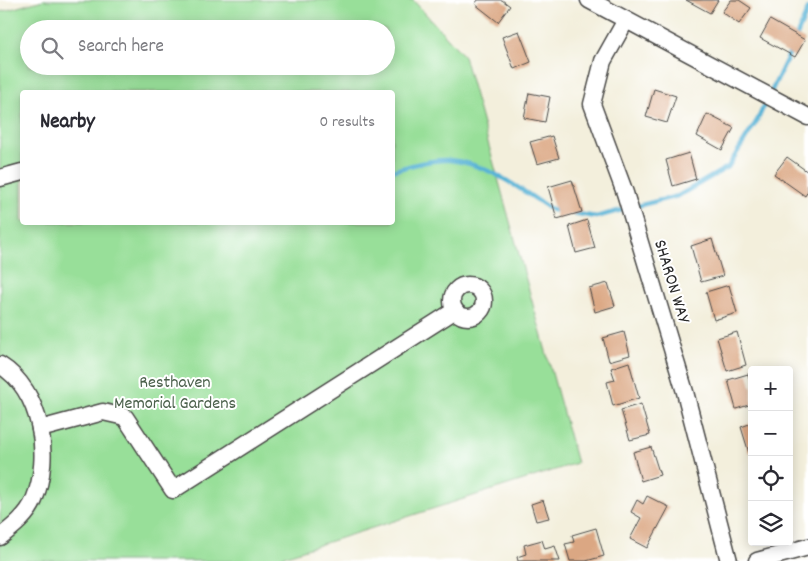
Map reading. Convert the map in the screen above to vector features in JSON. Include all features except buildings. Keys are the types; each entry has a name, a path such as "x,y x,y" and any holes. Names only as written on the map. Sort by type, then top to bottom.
{"street":[{"path":"589,0 808,117"},
{"name":"SHARON WAY","path":"626,20 603,61 592,104 628,202 685,392 729,561"},
{"path":"0,178 20,173"},
{"path":"40,430 103,412 125,417 173,490 454,311"},
{"path":"0,364 29,394 40,430 42,472 33,502 15,525 0,537"},
{"path":"757,561 808,547"}],"green space":[{"name":"Resthaven Memorial Gardens","path":"43,0 413,0 464,56 577,463 284,556 276,561 0,561 0,12"}],"waterway":[{"path":"795,40 808,9"},
{"path":"771,92 791,50"},
{"path":"633,207 678,196 728,167 758,119 767,99"},
{"path":"395,170 435,161 463,162 491,172 552,210 560,211"},
{"path":"572,213 596,217 626,209"}]}
